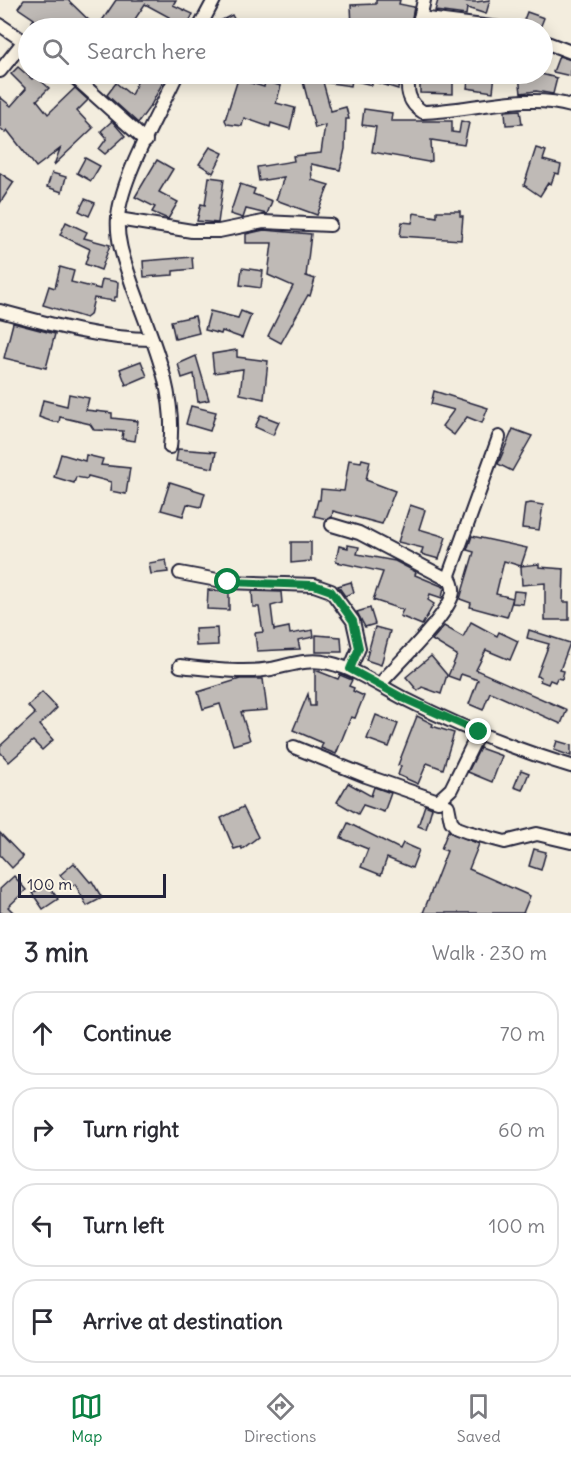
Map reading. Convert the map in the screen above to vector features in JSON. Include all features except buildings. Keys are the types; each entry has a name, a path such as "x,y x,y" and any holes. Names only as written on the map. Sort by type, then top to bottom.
{"street":[{"path":"204,18 214,0"},
{"path":"420,18 424,0"},
{"path":"0,25 18,37"},
{"path":"553,45 571,51"},
{"path":"0,71 18,52"},
{"path":"82,84 146,141"},
{"path":"170,447 174,422 170,396 123,257 118,219 126,182 172,84"},
{"path":"408,84 408,94 415,107 423,112 522,102 549,101 571,106"},
{"path":"118,219 192,231 219,231 262,222 330,225"},
{"path":"0,311 133,339 152,339"},
{"path":"380,684 443,613 454,590 449,575 499,437"},
{"path":"332,525 359,533 451,581"},
{"path":"180,573 228,582 314,585 331,591 353,621 359,648 350,669"},
{"path":"180,666 247,670 314,661 350,669 479,732 571,766"},
{"path":"294,747 366,777 438,801 451,789 479,732"},
{"path":"448,806 451,820 457,828 468,832 504,842 537,834 571,842"}],"route":[{"path":"228,582 314,585 331,591 353,621 359,648 350,669 403,698 479,732"}]}
